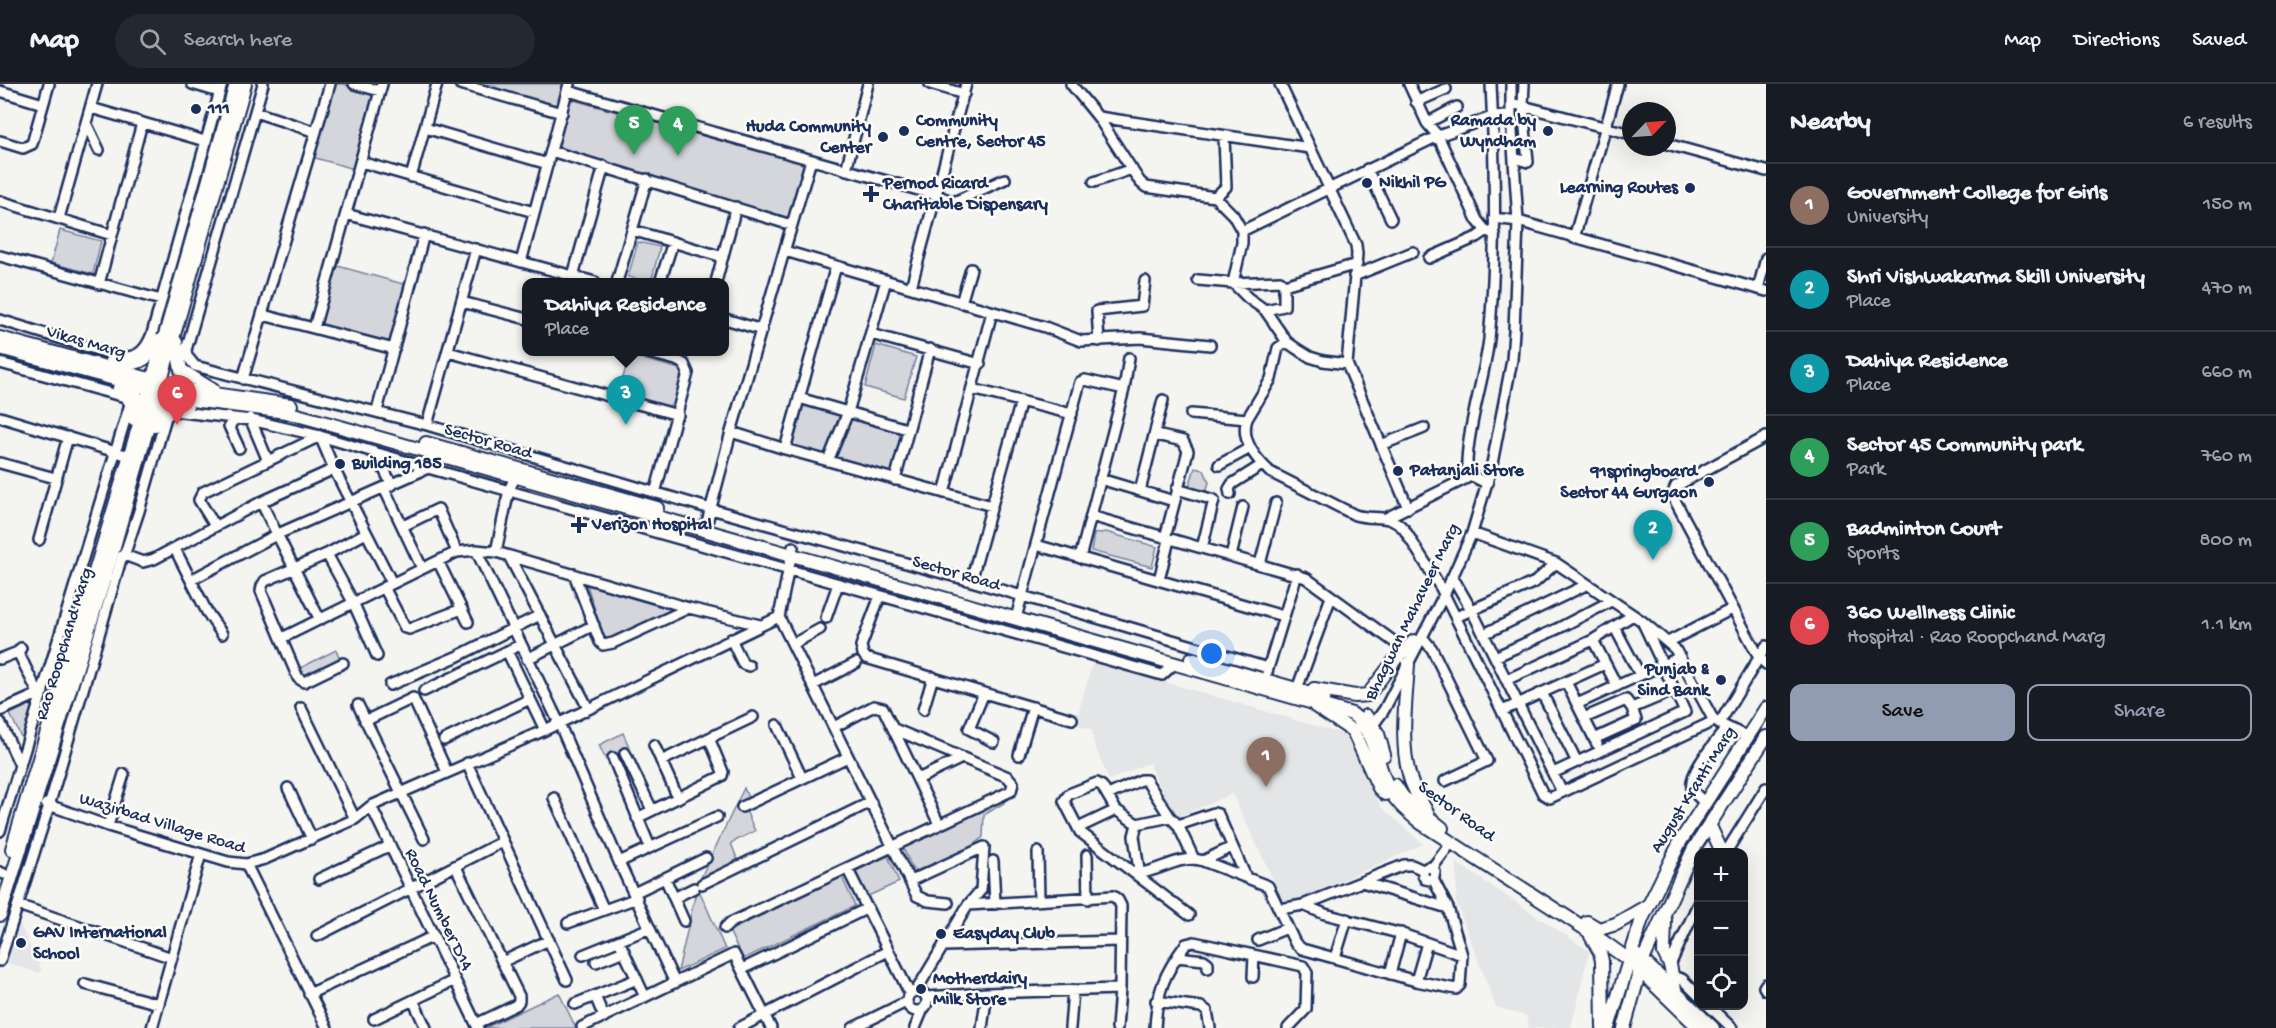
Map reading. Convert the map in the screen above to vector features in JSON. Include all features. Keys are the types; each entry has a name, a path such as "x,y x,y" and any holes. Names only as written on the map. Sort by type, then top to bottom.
{"main road":[{"path":"134,449 154,427 161,411 168,404 205,407 218,399 181,370 172,327 236,84"},
{"path":"134,449 131,435 137,397 129,390 95,382 75,366 91,356 135,364 152,353 172,327 245,84"},
{"name":"Rao Roopchand Marg","path":"0,915 36,799 64,691 134,449 172,327"},
{"name":"Vikas Marg","path":"0,338 75,366"},
{"name":"Vikas Marg","path":"0,348 155,385"},
{"name":"Sector Road","path":"155,385 193,391 218,399 330,423 517,473 1017,614 1265,679 1352,714 1369,726 1403,797 1431,820 1599,929 1616,924 1649,905"},
{"name":"Sector Road","path":"218,399 274,402 300,408 517,473"},
{"name":"Rao Roopchand Marg","path":"0,888 2,873 64,691 119,556 134,449"},
{"name":"Sector Road","path":"1017,614 1175,663 1265,679 1304,694"},
{"path":"1394,798 1382,792 1353,730 1329,716 1304,694 1312,688 1355,696 1368,695 1414,642"},
{"path":"1408,664 1404,714 1408,771 1411,783 1431,820"},
{"name":"August Kranti Marg","path":"1608,1028 1649,905 1680,842 1766,708"},
{"name":"Sector Road","path":"1369,726 1388,787 1398,804 1451,843 1641,964"},
{"name":"August Kranti Marg","path":"1624,1028 1641,964 1693,850 1766,737"},
{"path":"1709,824 1722,848"},
{"path":"1666,909 1664,953 1675,989"},
{"path":"1584,928 1596,945 1602,961 1603,1028"},
{"path":"1641,964 1675,989 1713,1028"},
{"path":"1641,964 1699,1028"}],"street":[{"path":"0,141 23,148 32,144 49,84"},
{"path":"58,218 97,84"},
{"path":"0,320 121,357 139,354 147,346 220,88 192,84"},
{"path":"263,84 186,350 195,366 377,411 655,493 971,581 1265,679 1297,574"},
{"path":"243,379 330,84"},
{"path":"314,328 381,87 354,84"},
{"path":"411,177 437,84"},
{"path":"460,84 561,113"},
{"path":"846,170 868,84"},
{"path":"911,287 965,89 930,84"},
{"path":"1071,84 1098,117 1140,182 1146,187 1215,197 1233,215 1242,231 1242,243 1233,283"},
{"path":"1280,84 1356,245 1347,364 1408,508"},
{"path":"1409,84 1427,123 1438,136 1481,227 1490,232"},
{"path":"1514,159 1528,162 1523,105 1524,84"},
{"path":"1574,238 1618,84"},
{"path":"1485,482 1472,476 1467,466 1467,454 1488,341 1490,232 1494,218 1491,85 1508,85"},
{"name":"Bhagwan Mahaveer Marg","path":"1442,591 1451,579 1472,533 1485,482 1507,359 1516,220 1511,103 1508,85"},
{"name":"Bhagwan Mahaveer Marg","path":"1508,85 1506,116 1516,220"},
{"path":"520,262 569,88 954,202 1005,180"},
{"path":"1416,102 1446,89"},
{"path":"0,91 43,104"},
{"path":"1511,103 1622,132"},
{"path":"1427,123 1457,107"},
{"path":"91,108 205,141"},
{"path":"255,112 316,132"},
{"path":"1242,231 1438,136 1492,117 1506,116"},
{"path":"1098,117 1310,148"},
{"path":"99,284 142,123"},
{"path":"87,124 99,150"},
{"path":"424,128 548,164"},
{"path":"1215,197 1226,187 1224,137"},
{"path":"1676,146 1766,171"},
{"path":"551,151 791,225"},
{"path":"706,526 731,432 811,160"},
{"path":"361,162 534,212"},
{"path":"573,276 604,166"},
{"path":"1094,182 1132,169"},
{"path":"1367,169 1391,219"},
{"path":"618,278 647,179"},
{"path":"0,201 112,235"},
{"path":"717,278 735,207"},
{"path":"346,214 580,278"},
{"path":"1494,218 1516,220 1762,290 1766,258"},
{"path":"632,230 723,257"},
{"path":"1429,258 1490,232"},
{"path":"377,411 424,234"},
{"path":"661,278 673,242"},
{"path":"427,425 476,249"},
{"path":"785,251 1045,327 1075,339 1140,338 1210,345"},
{"path":"1354,276 1413,252"},
{"path":"0,256 161,300"},
{"path":"1284,285 1356,264"},
{"path":"785,449 836,266"},
{"path":"961,303 971,269"},
{"path":"828,461 848,412 886,280"},
{"path":"1198,280 1233,283 1280,281 1284,285 1284,306 1265,310"},
{"path":"1099,340 1097,311 1142,306 1144,281"},
{"path":"1233,283 1265,310 1287,342 1310,357 1347,364"},
{"path":"462,302 522,319"},
{"path":"944,493 992,312"},
{"path":"263,315 394,349"},
{"path":"729,320 762,330"},
{"path":"871,334 980,364"},
{"path":"1287,342 1278,348 1271,380 1247,419 1245,426 1250,448 1270,472 1354,515 1365,518 1388,518 1396,521 1404,529 1456,617 1543,794 1550,798 1720,724"},
{"path":"895,480 930,349"},
{"path":"448,352 678,415"},
{"path":"655,493 688,373 677,356"},
{"path":"1080,558 1124,389 1129,358"},
{"path":"0,363 129,399 130,404 85,543 0,831"},
{"path":"73,383 75,366"},
{"path":"1017,614 1079,385 1083,380 1124,389"},
{"path":"972,388 1072,414"},
{"path":"799,398 908,429"},
{"path":"1140,491 1163,400"},
{"path":"971,581 1021,401"},
{"path":"250,406 250,420 268,461"},
{"path":"0,961 49,806 119,556 139,511 166,417 173,411 250,420 320,436 1162,675 1175,663"},
{"path":"1191,414 1247,419"},
{"path":"0,417 116,450 134,449"},
{"path":"235,419 229,426 239,448"},
{"path":"1380,445 1424,428"},
{"path":"731,432 992,506"},
{"path":"1156,435 1183,441 1188,451 1174,501 1159,580"},
{"path":"39,540 68,436"},
{"path":"215,526 200,500 203,492 320,436"},
{"path":"320,436 366,533 405,628 409,629 462,609"},
{"path":"1762,661 1673,499 1673,490 1676,486 1766,437"},
{"path":"1219,465 1250,448"},
{"path":"375,452 403,526 422,568"},
{"path":"0,463 56,478"},
{"path":"1230,494 1228,489 1232,483 1262,465"},
{"path":"191,580 278,534 428,468"},
{"path":"119,556 143,562 154,559 261,502 334,469"},
{"path":"496,552 509,490 517,473"},
{"path":"1388,518 1472,476"},
{"path":"1100,480 1174,501"},
{"name":"Bhagwan Mahaveer Marg","path":"1369,726 1442,591 1485,482"},
{"path":"1177,489 1214,500 1202,548"},
{"path":"261,502 320,618"},
{"path":"1260,564 1276,503"},
{"path":"1231,556 1243,507"},
{"path":"403,526 438,509 457,552"},
{"path":"1091,516 1297,574 1331,597 1414,642 1432,649 1487,761 1445,781"},
{"path":"343,663 304,682 301,681 261,591 261,586 265,581 327,554 366,533"},
{"path":"1472,533 1556,563 1610,602 1642,621 1668,642 1680,657 1720,724 1748,737"},
{"path":"1036,546 1283,616"},
{"path":"175,549 207,612 222,634"},
{"path":"476,549 559,723 619,862 675,983"},
{"path":"282,638 422,568 457,552 476,549 496,552 689,608 760,625"},
{"path":"792,551 779,617 917,896 928,901 948,903"},
{"path":"327,554 353,602 377,656"},
{"path":"509,556 588,708"},
{"path":"438,561 468,622"},
{"path":"1456,617 1535,582 1556,563"},
{"path":"574,574 600,642 607,645 689,608"},
{"path":"1451,579 1456,583 1484,634 1562,792"},
{"path":"826,618 837,584"},
{"path":"1484,634 1586,585"},
{"path":"880,596 861,646 862,654 866,658 1072,719"},
{"path":"1304,694 1331,597"},
{"path":"1495,657 1610,602"},
{"path":"1668,642 1732,609"},
{"path":"390,685 456,657 540,615"},
{"path":"1506,680 1593,640 1632,615"},
{"path":"246,864 265,859 356,819 371,806 545,730 779,617"},
{"path":"1553,773 1685,712 1642,621"},
{"path":"527,659 594,625"},
{"path":"1615,628 1640,675"},
{"path":"793,644 820,629"},
{"path":"731,639 744,664 749,666"},
{"path":"1593,640 1617,686"},
{"name":"Bhagwan Mahaveer Marg","path":"1369,726 1384,710 1408,664 1414,642"},
{"path":"424,691 520,645"},
{"path":"1704,803 1693,789 1694,776 1720,724 1762,661 1766,646"},
{"path":"0,659 19,650 42,690"},
{"path":"507,651 545,730"},
{"path":"1577,704 1680,657"},
{"path":"813,685 856,663"},
{"path":"1502,711 1605,664"},
{"path":"923,710 933,678"},
{"path":"1566,682 1601,751"},
{"path":"0,711 42,690 64,691"},
{"path":"1632,708 1675,690"},
{"path":"984,693 969,729 994,742"},
{"path":"1542,693 1577,762"},
{"path":"365,721 413,698 447,772"},
{"path":"444,740 530,699"},
{"path":"1584,718 1626,700 1632,708 1635,720 1594,739"},
{"path":"358,705 424,838"},
{"path":"834,727 874,706 879,706 886,711 939,824"},
{"path":"1019,755 1033,707"},
{"path":"301,708 356,819"},
{"path":"661,761 753,717"},
{"path":"0,722 20,765"},
{"path":"777,725 802,778"},
{"path":"725,928 730,923 892,846 1007,795 1012,788 1008,777 894,729"},
{"path":"637,818 722,776 723,772 709,738"},
{"path":"654,746 678,798"},
{"path":"625,753 652,810"},
{"path":"742,807 848,757"},
{"path":"613,758 650,848"},
{"path":"918,780 962,758"},
{"path":"467,763 567,980"},
{"path":"108,826 124,774"},
{"path":"1108,795 1141,780 1146,780 1170,817 1178,825 1192,857"},
{"path":"1170,817 1137,824 1116,810 1102,786 1097,783 1065,797 1064,801 1080,832 1140,875 1189,915"},
{"path":"288,788 312,839"},
{"path":"1727,848 1766,788"},
{"path":"554,798 604,910"},
{"name":"Wazirbad Village Road","path":"36,799 49,806 108,826 228,862 246,864 327,1028"},
{"path":"674,898 870,802"},
{"name":"Road Number D14","path":"371,806 477,1026"},
{"path":"1078,828 1116,810"},
{"path":"1178,825 1214,813 1218,814 1246,877"},
{"path":"619,862 717,817"},
{"path":"1137,824 1134,836 1140,875"},
{"path":"317,936 502,842"},
{"path":"1428,869 1451,843"},
{"path":"319,879 389,846"},
{"path":"910,881 984,847 981,890 968,905 911,996 909,1008 914,1011 923,1009"},
{"path":"1203,861 1232,847"},
{"path":"1038,852 1039,901"},
{"path":"152,1028 201,854"},
{"path":"1087,855 1088,899"},
{"path":"1140,875 1192,857 1268,886 1298,947 1416,981 1459,988 1462,955 1448,908 1433,879 1435,872 1404,865 1303,904 1280,909"},
{"path":"568,923 635,896 706,858"},
{"path":"993,861 995,904"},
{"path":"456,867 519,996 516,1005 477,1026"},
{"path":"847,868 911,996"},
{"path":"665,878 684,921"},
{"path":"1362,882 1448,908"},
{"path":"968,905 1113,897 1118,900 1121,906 1117,1028"},
{"path":"1303,904 1325,914 1401,933 1462,955"},
{"path":"18,905 172,958"},
{"path":"742,969 868,908"},
{"path":"1694,914 1670,971 1683,979 1694,991"},
{"path":"1335,958 1347,920"},
{"path":"583,955 650,928"},
{"path":"1258,940 1287,928"},
{"path":"1390,974 1401,933"},
{"path":"309,994 434,936"},
{"path":"502,962 549,940"},
{"path":"619,940 645,997"},
{"path":"943,946 1119,941"},
{"path":"1155,1028 1156,1001 1167,973 1186,944 1194,942 1303,966 1306,969 1306,1009 1288,1028"},
{"path":"1416,981 1427,943"},
{"path":"596,962 624,951"},
{"path":"739,1028 888,951"},
{"path":"582,1027 734,954 771,1028"},
{"path":"1253,977 1254,955"},
{"path":"1177,957 1204,960 1208,963 1208,968"},
{"path":"575,1004 637,979"},
{"path":"374,1019 454,980"},
{"path":"85,984 159,1004"},
{"path":"1766,984 1764,987 1766,990"},
{"path":"926,998 987,993 1120,989"},
{"path":"1070,1028 1073,990"},
{"path":"853,1028 911,996 922,993 926,998 926,1004 915,1028"},
{"path":"982,1028 987,993"},
{"path":"595,996 604,1017"},
{"path":"413,1000 426,1028"},
{"path":"1156,1001 1201,1007 1207,1011 1210,1028"},
{"path":"1714,1010 1732,1028"}],"shaded area":[{"path":"333,84 343,84 376,93 354,169 312,157"},
{"path":"472,84 568,84 562,112"},
{"path":"570,99 804,164 788,220 555,148"},
{"path":"60,230 101,241 93,274 51,263"},
{"path":"638,242 660,247 652,278 628,277"},
{"path":"334,265 407,285 391,345 318,325"},
{"path":"876,345 916,357 904,398 865,387"},
{"path":"629,356 683,370 673,408 619,393"},
{"path":"804,403 901,432 892,475 792,447"},
{"path":"1195,468 1204,470 1209,482 1205,496 1188,489"},
{"path":"1106,532 1157,547 1152,567 1091,551 1094,534"},
{"path":"587,585 676,611 606,645"},
{"path":"336,650 341,661 305,678 300,668"},
{"path":"1093,661 1350,736 1380,806 1423,844 1286,906 1232,794 1175,818 1149,763 1109,780 1094,744 1092,730 1075,724"},
{"path":"35,702 23,741 10,714"},
{"path":"623,733 630,749 606,760 599,745"},
{"path":"744,788 750,802 744,806 755,831 731,843 738,861 703,877 699,890 725,949 678,971 702,875"},
{"path":"1007,795 1004,803 984,815 983,837 969,848 914,872 902,846"},
{"path":"888,856 899,882 866,897 854,872"},
{"path":"1457,863 1589,951 1571,1028 1529,1028 1526,1016 1496,1007 1456,902"},
{"path":"842,877 855,906 743,959 729,931"},
{"name":"GAV International School","path":"19,923 42,971 38,973 8,963"},
{"path":"559,993 576,1028 485,1028"}],"place":[{"name":"111","path":"196,109"},
{"name":"Community Centre, Sector 45","path":"904,131"},
{"name":"Ramada by Wyndham","path":"1548,131"},
{"name":"Huda Community Center","path":"883,137"},
{"name":"Badminton Court","path":"634,155"},
{"name":"Sector 45 Community park","path":"678,156"},
{"name":"Nikhil PG","path":"1367,183"},
{"name":"Learning Routes","path":"1690,188"},
{"name":"Pernod Ricard Charitable Dispensary","path":"871,194"},
{"name":"360 Wellness Clinic","path":"177,425"},
{"name":"Dahiya Residence","path":"626,425"},
{"name":"Building 185","path":"340,464"},
{"name":"Patanjali Store","path":"1398,471"},
{"name":"91springboard Sector 44 Gurgaon","path":"1709,482"},
{"name":"Verizon Hospital","path":"579,525"},
{"name":"Shri Vishwakarma Skill University","path":"1653,560"},
{"name":"Punjab & Sind Bank","path":"1721,680"},
{"name":"Government College for Girls","path":"1266,787"},
{"name":"Easyday Club","path":"941,934"},
{"name":"GAV International School","path":"21,943"},
{"name":"Motherdairy Milk Store","path":"921,989"}]}
